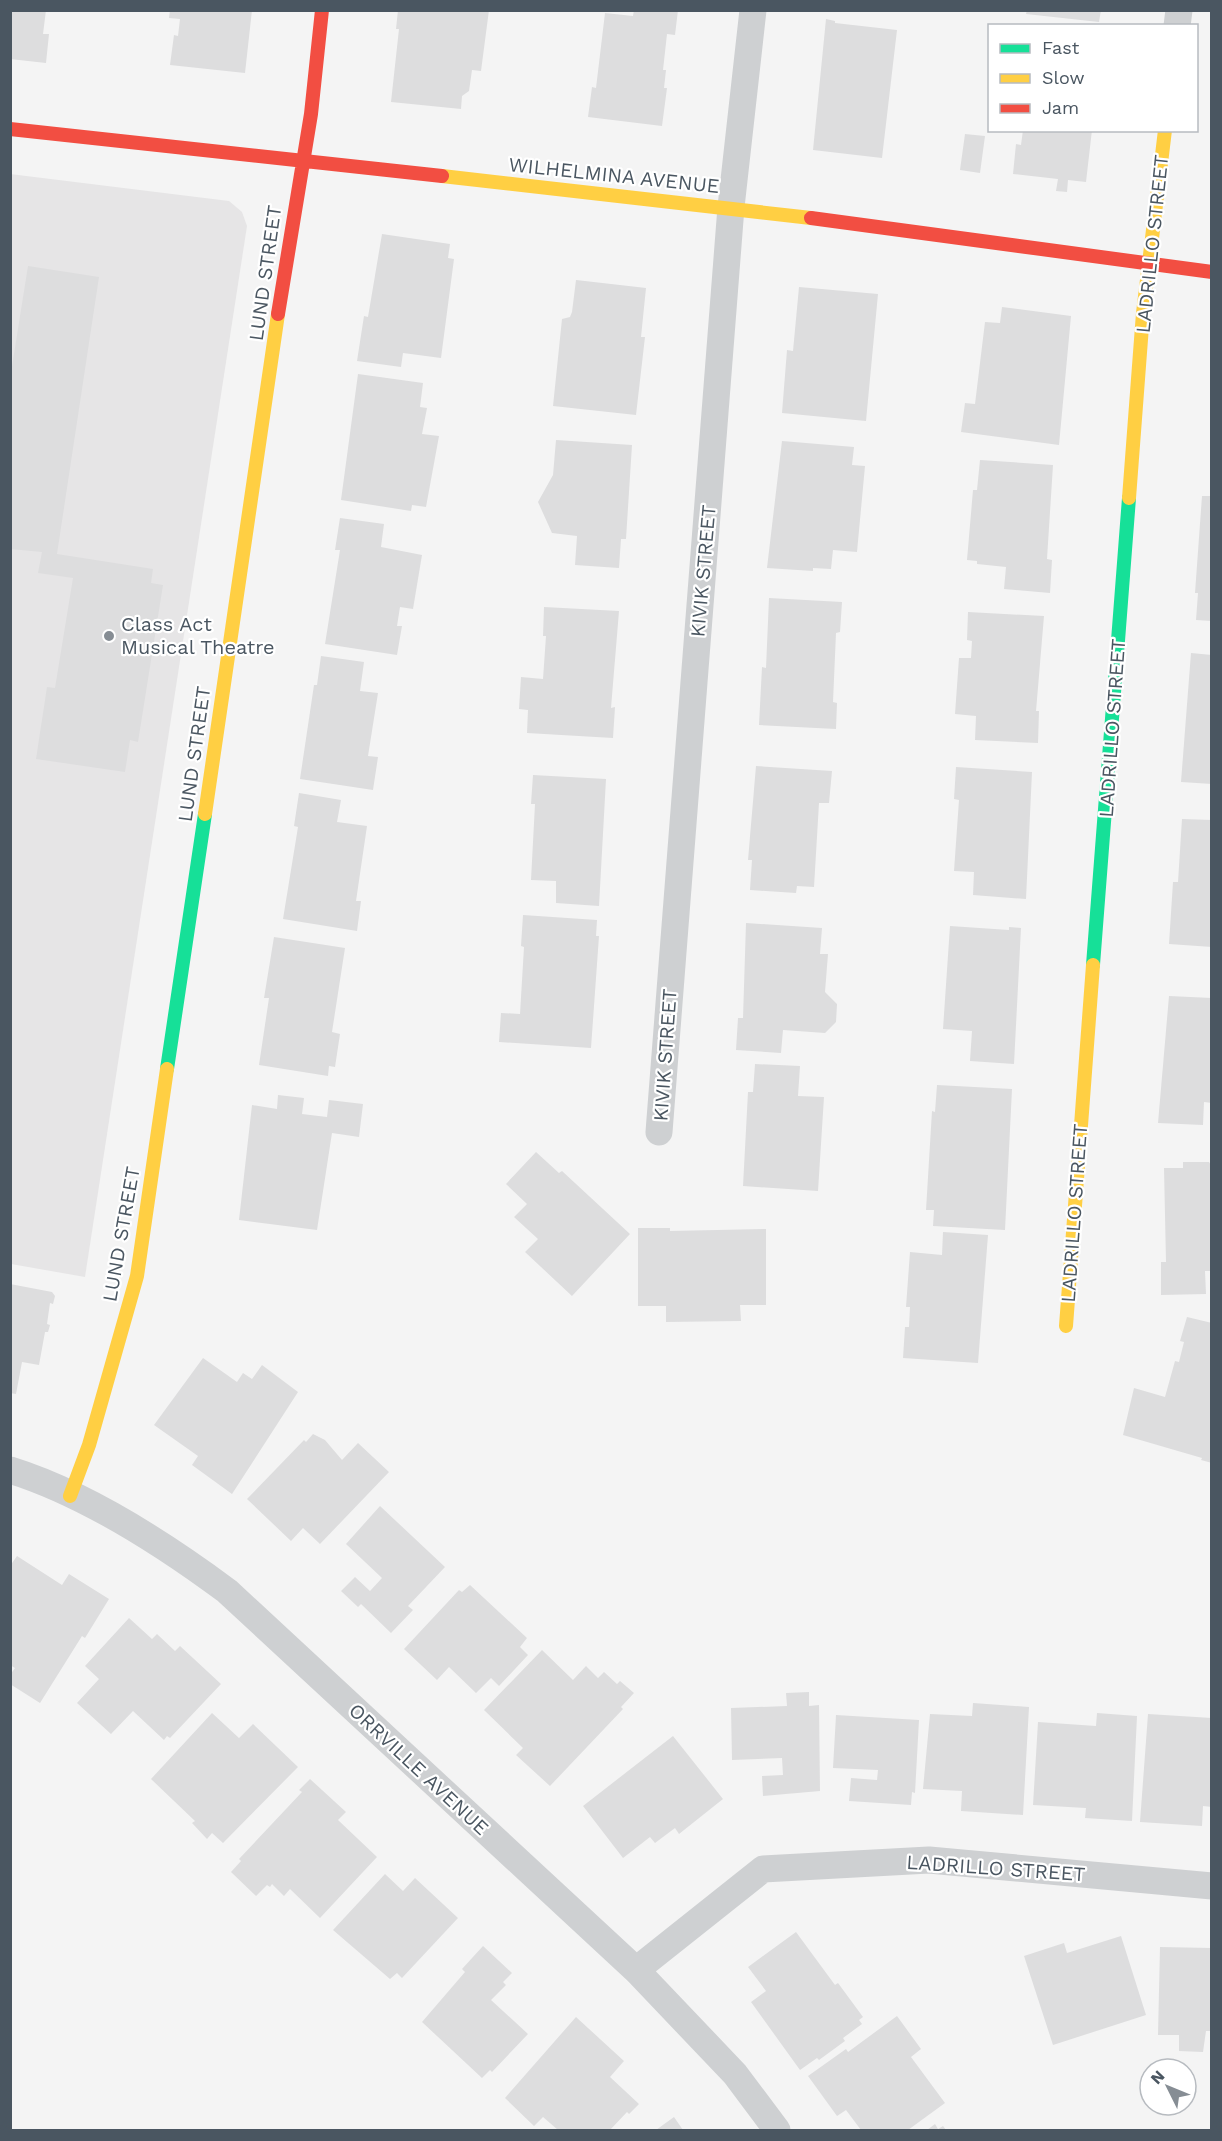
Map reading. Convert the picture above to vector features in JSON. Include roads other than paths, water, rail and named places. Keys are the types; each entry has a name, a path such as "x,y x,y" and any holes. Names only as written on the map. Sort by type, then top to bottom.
{"street":[{"name":"LUND STREET","path":"70,1496 89,1445 137,1276 301,162 310,114 322,10"},
{"name":"KIVIK STREET","path":"659,1132 731,207 753,10"},
{"name":"WILHELMINA AVENUE","path":"10,129 731,207 1212,272"},
{"name":"LADRILLO STREET","path":"1066,1326 1148,263 1165,132"},
{"name":"ORRVILLE AVENUE","path":"10,1470 70,1496 178,1554 227,1591 636,1970 735,2074 777,2130"},
{"name":"LADRILLO STREET","path":"636,1970 764,1869 929,1860 1212,1886"}],"place":[{"name":"Class Act Musical Theatre","path":"109,636"}]}
